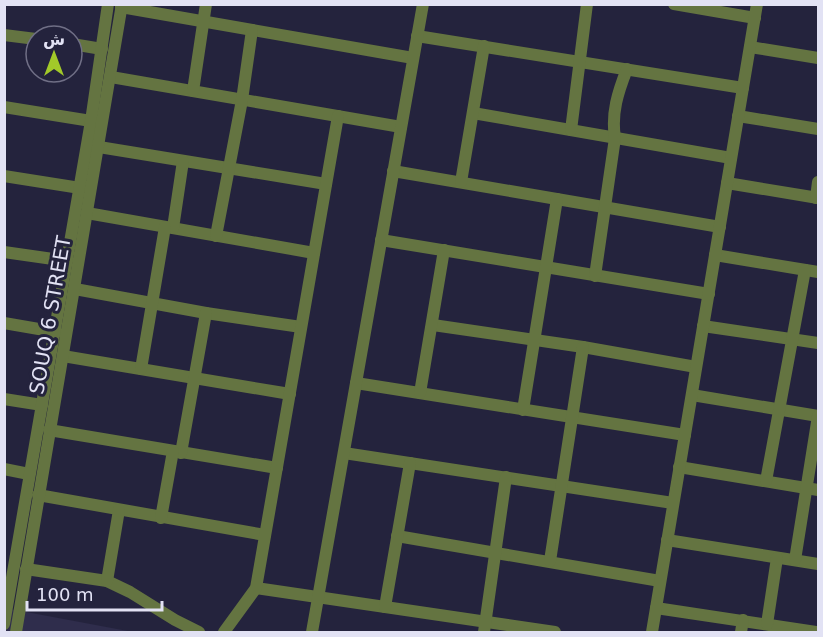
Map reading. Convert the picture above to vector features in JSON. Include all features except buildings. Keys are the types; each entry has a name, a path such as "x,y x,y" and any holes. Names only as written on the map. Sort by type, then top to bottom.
{"street":[{"name":"SOUQ 6 STREET","path":"4,624 13,587 29,474 56,332 108,4"},
{"path":"193,91 206,4"},
{"path":"312,633 423,4"},
{"path":"571,130 587,4"},
{"path":"674,4 755,18"},
{"path":"652,633 757,4"},
{"name":"SOUQ 6 STREET","path":"19,632 13,587 26,569 111,77 121,6"},
{"path":"121,6 413,58"},
{"path":"216,236 242,99 252,30"},
{"path":"4,35 24,38"},
{"path":"417,36 743,88"},
{"path":"84,46 102,49"},
{"path":"461,182 484,46"},
{"path":"750,47 819,58"},
{"path":"596,276 615,138 613,117 627,69"},
{"path":"111,77 401,127"},
{"path":"4,107 91,121"},
{"path":"473,113 731,158"},
{"path":"224,633 256,588 338,116"},
{"path":"738,116 819,129"},
{"path":"99,147 326,183"},
{"path":"141,369 152,303 183,161"},
{"path":"393,171 720,227"},
{"path":"4,176 80,188"},
{"path":"727,183 817,198 819,182"},
{"path":"523,410 557,199"},
{"path":"87,213 314,253"},
{"path":"381,240 709,294"},
{"path":"420,393 444,250"},
{"path":"4,252 67,261"},
{"path":"715,255 819,272"},
{"path":"766,481 805,270"},
{"path":"75,289 206,313 301,327"},
{"path":"161,518 195,379 206,313"},
{"path":"4,323 56,332"},
{"path":"432,325 583,347 696,367"},
{"path":"703,326 819,343"},
{"path":"550,561 583,347"},
{"path":"63,356 290,394"},
{"path":"356,383 685,435"},
{"path":"692,395 818,416 812,489 795,560"},
{"path":"4,399 42,405"},
{"path":"49,430 277,468"},
{"path":"344,453 673,503"},
{"path":"384,607 410,463"},
{"path":"680,467 812,489"},
{"path":"4,470 29,474"},
{"path":"485,627 506,477"},
{"path":"38,495 265,535"},
{"path":"107,581 119,510"},
{"path":"4,540 19,534"},
{"path":"397,536 660,581"},
{"path":"667,540 819,564"},
{"path":"766,624 777,558"},
{"path":"26,569 107,581 199,633"},
{"path":"256,588 384,607 485,627 555,633"},
{"path":"656,608 742,626 766,624 816,633"}],"shaded area":[{"path":"5,608 133,632 5,632"}]}
